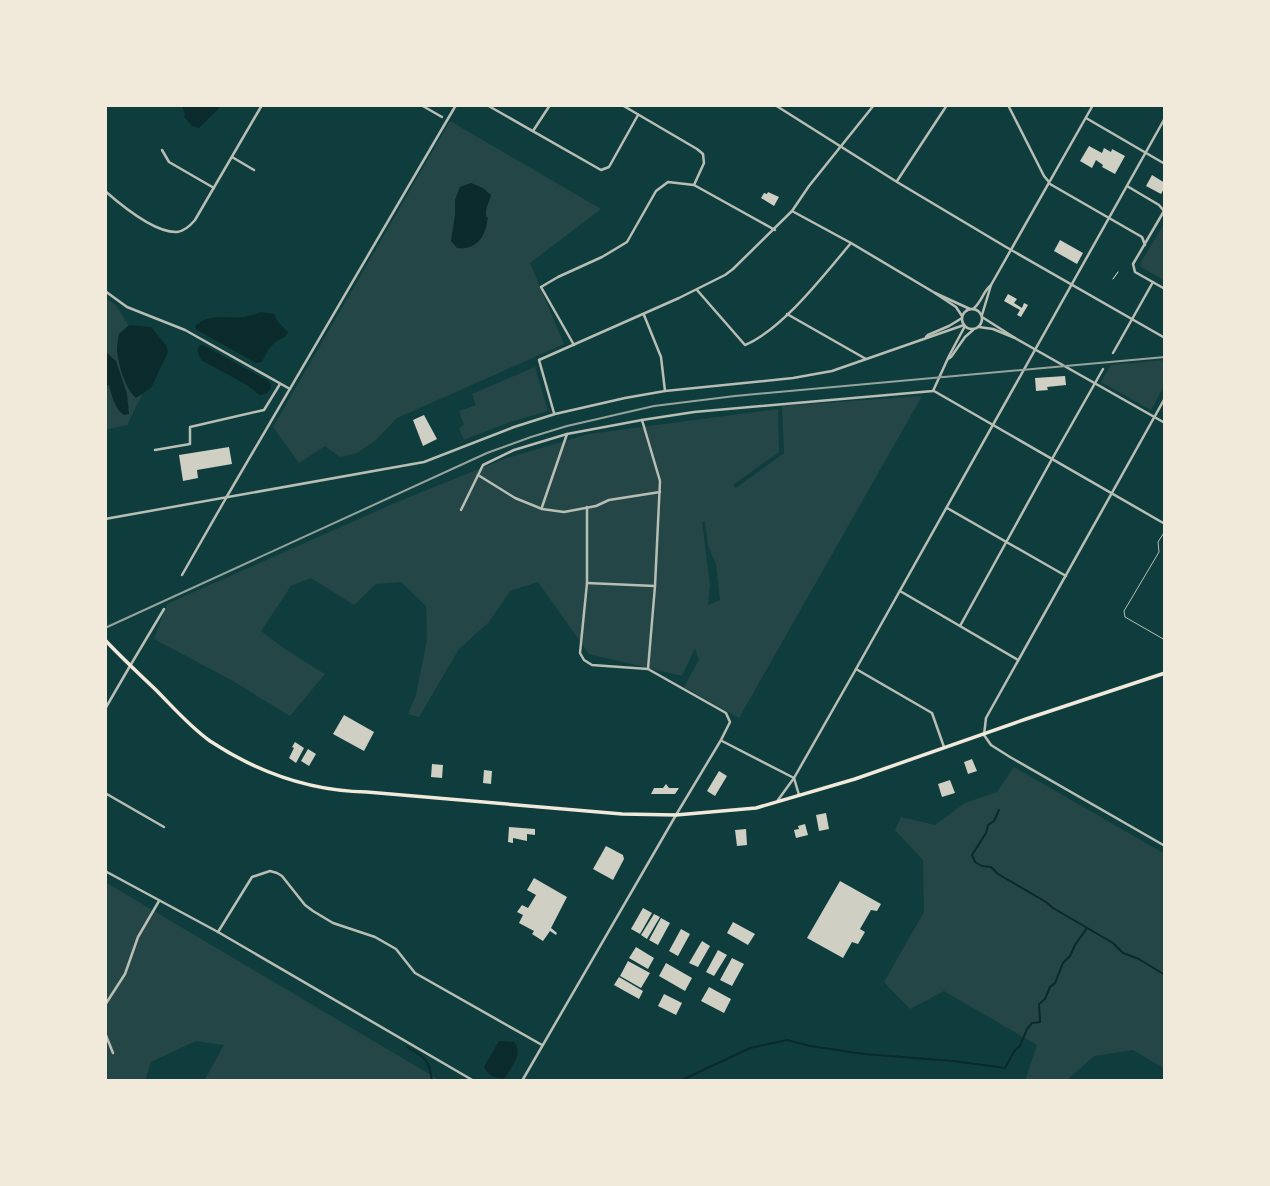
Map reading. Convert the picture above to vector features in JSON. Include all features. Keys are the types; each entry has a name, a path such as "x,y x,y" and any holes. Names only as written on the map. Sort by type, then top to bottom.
{"main road":[{"path":"105,640 210,740 242,760 293,781 348,791 622,814 676,815 756,808 855,779 1165,673"}],"street":[{"path":"105,191 118,203 161,230 183,230 195,220 262,105"},
{"path":"421,105 442,117"},
{"path":"182,576 456,105"},
{"path":"487,105 601,170 609,167 638,115"},
{"path":"533,131 550,105"},
{"path":"622,105 703,154 704,163 694,185"},
{"path":"775,105 897,182 1165,338"},
{"path":"787,112 791,105"},
{"path":"555,414 539,360 644,315 733,269 792,211 874,105"},
{"path":"897,182 947,105"},
{"path":"1008,105 1050,184 1142,237 1144,245"},
{"path":"933,391 948,359 982,322 991,285 1093,105"},
{"path":"1086,118 1165,164"},
{"path":"776,802 794,778 856,669 1165,118"},
{"path":"162,150 169,162 214,188"},
{"path":"232,157 254,170"},
{"path":"573,345 541,287 627,242 656,191 668,182 694,185 775,230"},
{"path":"1127,186 1165,211 1133,264 1135,272 1165,289"},
{"path":"792,211 851,243 956,307 964,326 948,359"},
{"path":"1142,237 1151,234"},
{"path":"696,290 744,345 756,340 787,314 851,243"},
{"path":"1113,353 1153,282"},
{"path":"105,519 424,462 555,414 625,398 832,371 949,326 962,317 965,311 980,303 991,285"},
{"path":"105,291 127,307 197,336 290,389"},
{"path":"935,293 978,311 1015,338 1165,423"},
{"path":"787,314 866,359"},
{"path":"644,315 661,358 665,391"},
{"path":"926,337 964,326 973,330"},
{"path":"979,327 993,329 1015,338"},
{"path":"960,626 1103,369"},
{"path":"155,450 190,444 190,427 264,410 280,384"},
{"path":"461,510 483,465 514,450 567,434 694,412 933,391 1165,524"},
{"path":"1165,398 985,718 984,735 991,744 1010,757 1165,846"},
{"path":"642,419 660,481 648,669"},
{"path":"542,509 567,434"},
{"path":"478,475 515,498 542,509 564,512 596,506 609,500 660,492"},
{"path":"522,1081 730,722 726,713 648,669 592,665 584,660 580,653 587,583 587,507"},
{"path":"947,508 1066,576"},
{"path":"587,583 655,586"},
{"path":"900,591 1018,660"},
{"path":"105,709 164,609"},
{"path":"856,669 932,713 944,747"},
{"path":"721,740 794,778 799,795"},
{"path":"105,793 164,827"},
{"path":"105,871 218,932 474,1081"},
{"path":"218,932 252,877 270,871 277,873 304,905 313,911 333,923 375,937 396,949 415,973 542,1045"},
{"path":"105,1005 125,974 138,937 159,901"},
{"path":"105,1032 114,1053"}],"lane":[{"path":"1165,531 1158,542 1158,552 1124,611 1125,617 1165,640"}],"path":[{"path":"1113,279 1118,272"}],"shaded area":[{"path":"222,105 199,128 192,126 184,117 182,106 176,106"},
{"path":"450,121 601,209 530,263 564,344 397,418 376,440 357,453 340,457 325,446 299,463 273,427"},
{"path":"471,183 491,195 486,210 487,223 477,243 457,248 451,241 455,200 460,187"},
{"path":"1165,222 1165,281 1140,264"},
{"path":"105,298 116,305 155,368 127,425 105,430"},
{"path":"261,312 274,314 288,332 271,346 262,362 256,363 195,327 211,318 244,317"},
{"path":"129,325 151,327 166,345 168,352 151,388 136,398 126,383 117,351 119,334"},
{"path":"200,345 268,381 271,384 270,390 260,395 201,360 197,350"},
{"path":"107,353 116,361 127,394 129,414 124,415 118,409 109,385 105,386"},
{"path":"1165,360 1165,384 1151,410 1101,382 1111,365"},
{"path":"535,367 548,411 464,440 459,428 464,425 459,411 476,405 472,394"},
{"path":"922,396 739,718 684,687 699,660 695,648 682,676 589,654 538,582 510,591 489,622 459,649 419,717 408,714 416,695 427,640 426,606 401,582 376,584 354,605 311,578 291,586 261,631 325,674 290,716 233,681 154,639 167,604 397,502 504,459 589,434 778,409 779,452 733,485 736,488 784,453 782,406","holes":["705,521 708,546 716,564 720,600 708,605 710,585 702,522"]},
{"path":"1014,767 1165,854 1165,1069 1133,1050 1094,1056 1066,1081 1025,1081 1037,1045 944,991 910,1009 884,982 924,912 923,860 895,830 901,817 935,825 965,803 997,792"},
{"path":"105,882 441,1081 204,1081 224,1045 196,1041 151,1062 145,1081 105,1081"},
{"path":"499,1041 514,1042 518,1051 516,1060 505,1078 493,1076 484,1067"}],"building":[{"path":"1089,146 1102,153 1104,148 1111,152 1112,149 1125,156 1115,174 1096,160 1092,168 1080,161"},
{"path":"1152,175 1165,183 1161,194 1146,186"},
{"path":"768,192 779,197 774,206 761,198"},
{"path":"1060,240 1083,253 1077,264 1054,251"},
{"path":"1008,294 1017,299 1014,303 1022,308 1024,303 1028,305 1021,317 1017,315 1020,310 1004,301"},
{"path":"1065,376 1066,385 1036,391 1035,378"},
{"path":"424,415 437,439 423,446 413,420"},
{"path":"229,447 232,464 197,470 198,478 183,481 179,455"},
{"path":"344,715 374,732 364,751 333,734"},
{"path":"295,742 304,748 296,763 289,758"},
{"path":"308,749 316,754 309,766 301,761"},
{"path":"972,759 977,771 968,774 964,762"},
{"path":"432,764 443,765 442,778 431,777"},
{"path":"484,770 492,771 491,784 483,783"},
{"path":"719,771 727,776 715,796 707,791"},
{"path":"950,780 955,793 942,797 938,784"},
{"path":"666,784 669,788 679,788 675,794 651,794 654,788 663,788"},
{"path":"826,813 829,829 819,831 816,815"},
{"path":"805,824 808,835 796,838 794,830"},
{"path":"509,827 535,829 535,835 527,834 527,841 513,838 513,843 508,842"},
{"path":"746,829 747,845 737,846 735,830"},
{"path":"606,846 623,855 624,859 613,880 593,869"},
{"path":"534,878 567,897 551,928 556,935 550,931 543,941 532,934 534,931 519,923 523,915 517,912 522,905 528,908 536,895 527,890"},
{"path":"840,881 881,904 877,911 871,910 860,929 865,932 858,944 852,942 843,958 807,938"},
{"path":"643,908 652,913 640,934 631,929"},
{"path":"654,914 660,917 647,939 641,935"},
{"path":"661,918 670,923 658,945 649,940"},
{"path":"733,922 755,934 748,945 727,933"},
{"path":"681,929 690,934 678,956 669,951"},
{"path":"702,941 710,946 698,967 689,963"},
{"path":"636,947 654,958 648,969 629,958"},
{"path":"718,950 727,955 714,976 706,972"},
{"path":"732,958 744,964 732,986 720,980"},
{"path":"628,961 650,973 641,988 620,976"},
{"path":"666,963 692,978 685,991 659,976"},
{"path":"619,977 643,991 639,999 614,985"},
{"path":"709,987 731,999 724,1013 701,1001"},
{"path":"664,994 682,1003 676,1015 658,1006"}],"waterway":[{"path":"999,810 972,855 975,862 991,867 998,874 1113,943 1123,953 1139,959 1165,975"},
{"path":"680,1081 750,1048 787,1040 864,1054 1005,1068 1020,1046 1027,1029 1032,1023 1040,1022 1039,1004 1045,999 1063,963 1087,928"},
{"path":"407,1047 426,1060 432,1081"}],"railway":[{"path":"105,628 487,453 567,426 654,406 735,396 1165,357"}]}
